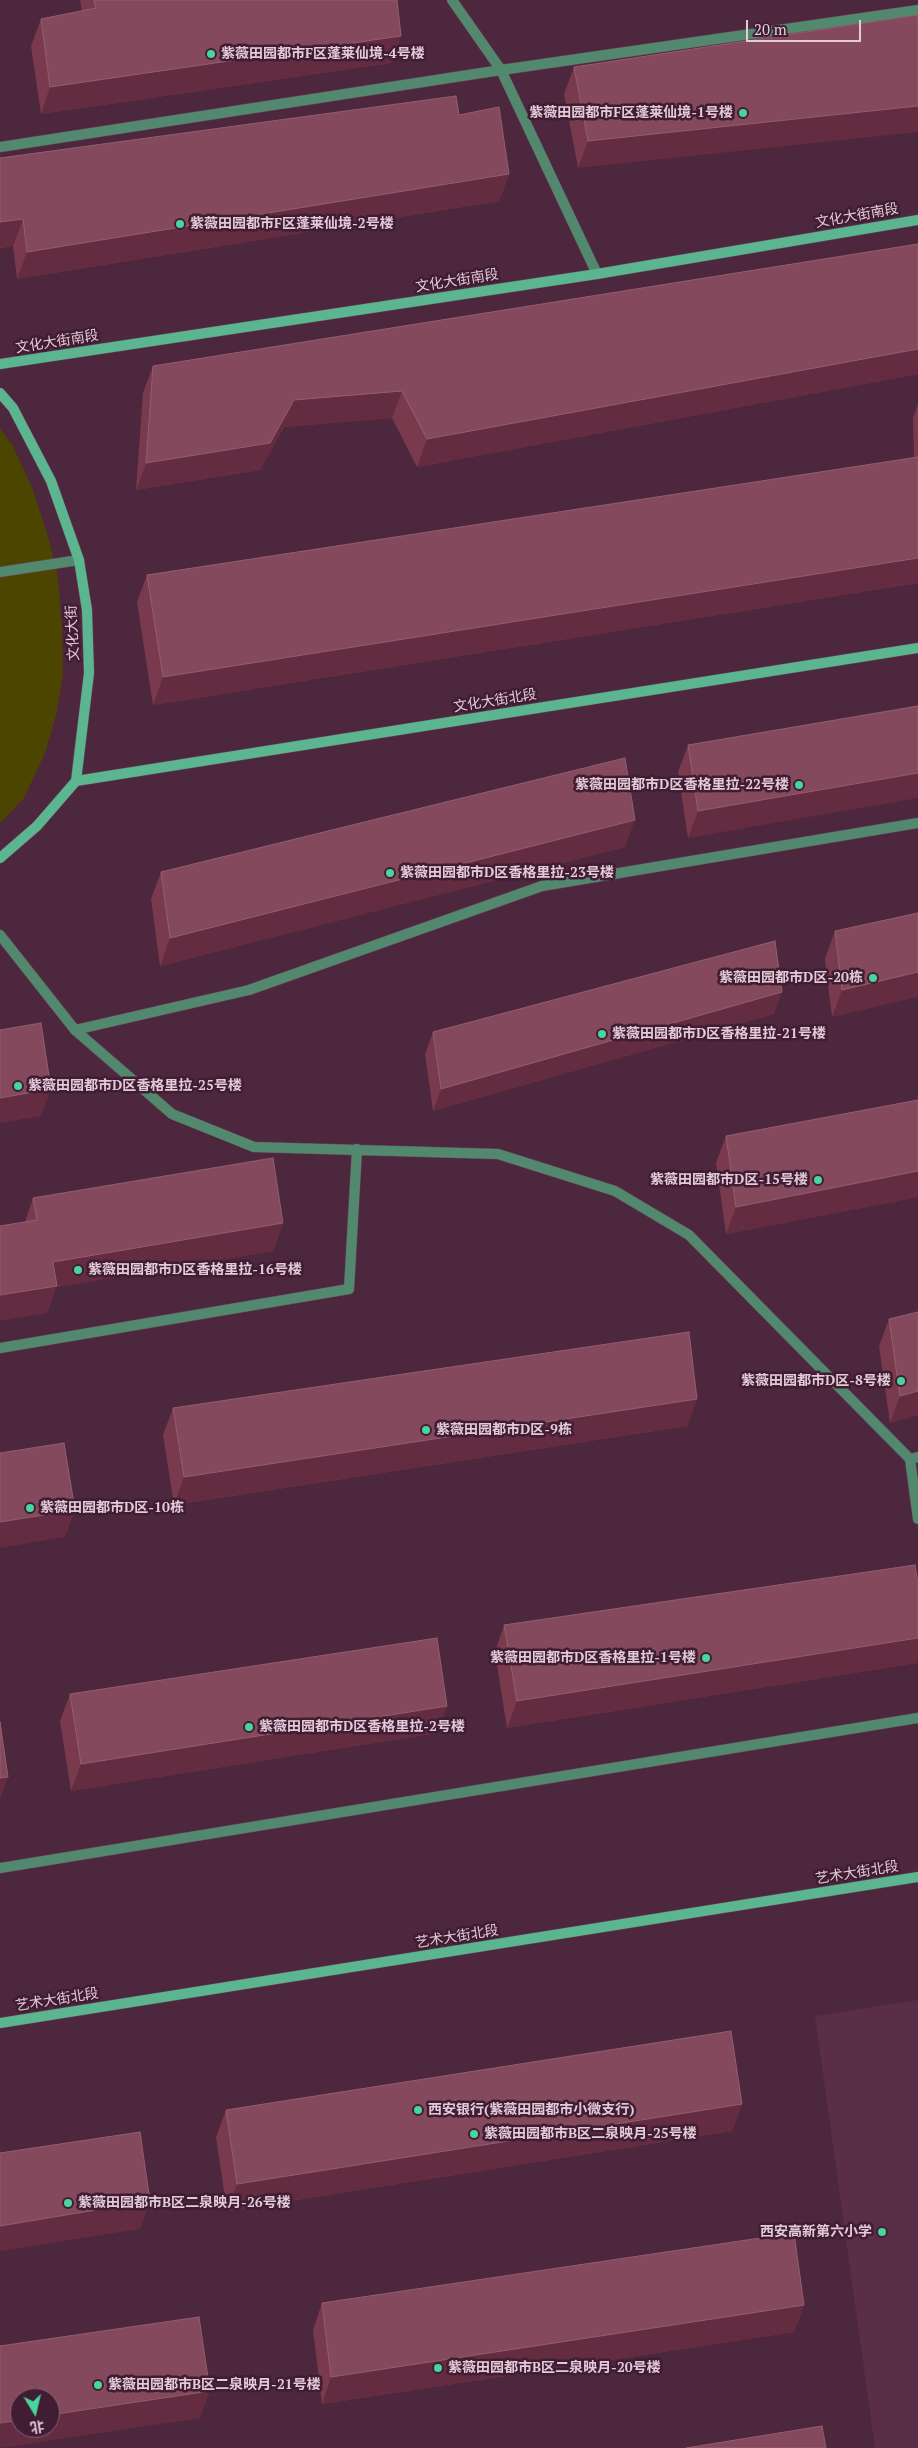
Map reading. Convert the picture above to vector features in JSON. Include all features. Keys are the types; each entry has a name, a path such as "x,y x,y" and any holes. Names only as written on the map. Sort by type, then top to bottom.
{"street":[{"path":"452,0 501,70 598,274"},
{"path":"0,147 501,70 918,10"},
{"name":"文化大街南段","path":"0,364 598,274 918,220"},
{"name":"文化大街","path":"0,393 13,408 51,481 79,560 87,610 89,673 76,781"},
{"path":"0,572 79,560"},
{"name":"文化大街北段","path":"76,781 918,648"},
{"path":"0,858 37,826 76,781"},
{"path":"75,1030 249,990 542,886 918,824"},
{"path":"0,935 75,1030 172,1114 254,1147 498,1154 615,1191 689,1235 914,1458 918,1519"},
{"path":"0,1348 349,1289 357,1149"},
{"path":"0,1868 918,1718"},
{"name":"艺术大街北段","path":"0,2023 918,1877"}],"shaded area":[{"path":"0,428 13,446 33,490 49,540 58,578 63,674 56,715 45,753 24,798 0,823"},
{"name":"西安高新第六小学","path":"918,2000 918,2448 875,2448 815,2016"}],"building":[{"name":"紫薇田园都市F区蓬莱仙境-4号楼","path":"94,0 397,0 401,36 50,87 41,19 96,8"},
{"name":"紫薇田园都市F区蓬莱仙境-1号楼","path":"918,15 918,106 588,141 574,67"},
{"name":"紫薇田园都市F区蓬莱仙境-2号楼","path":"456,96 459,115 499,107 509,174 27,252 23,219 0,222 0,158"},
{"path":"918,244 918,349 427,439 402,391 294,400 270,443 146,463 153,366"},
{"path":"918,457 918,558 163,677 147,575"},
{"path":"918,706 918,773 698,811 688,745"},
{"name":"紫薇田园都市D区香格里拉-23号楼","path":"625,758 635,820 170,938 161,872"},
{"path":"918,913 918,972 842,990 835,931"},
{"name":"紫薇田园都市D区香格里拉-21号楼","path":"775,941 782,992 441,1089 433,1032"},
{"path":"41,1023 51,1089 0,1098 0,1030"},
{"name":"紫薇田园都市D区-15号楼","path":"918,1100 918,1171 736,1207 726,1136"},
{"name":"紫薇田园都市D区香格里拉-16号楼","path":"273,1158 283,1223 53,1262 57,1286 0,1295 0,1226 37,1220 33,1198"},
{"path":"918,1312 918,1391 900,1396 889,1319"},
{"name":"紫薇田园都市D区-9栋","path":"689,1332 697,1399 184,1477 173,1408"},
{"path":"64,1443 75,1510 0,1522 0,1453"},
{"name":"紫薇田园都市D区香格里拉-1号楼","path":"915,1565 918,1583 918,1638 517,1701 504,1625"},
{"name":"紫薇田园都市D区香格里拉-2号楼","path":"437,1638 447,1706 81,1764 70,1694"},
{"path":"0,1722 8,1777 0,1778"},
{"name":"紫薇田园都市B区二泉映月-25号楼","path":"731,2031 742,2104 237,2184 226,2110"},
{"path":"140,2132 150,2201 0,2226 0,2153"},
{"name":"紫薇田园都市B区二泉映月-20号楼","path":"794,2233 804,2305 331,2377 322,2303"},
{"path":"199,2317 210,2391 60,2414 60,2388 10,2388 10,2422 0,2423 0,2346"},
{"path":"822,2426 826,2448 686,2448"}],"place":[{"name":"紫薇田园都市F区蓬莱仙境-4号楼","path":"211,54"},
{"name":"紫薇田园都市F区蓬莱仙境-1号楼","path":"743,113"},
{"name":"紫薇田园都市F区蓬莱仙境-2号楼","path":"180,224"},
{"name":"紫薇田园都市D区香格里拉-22号楼","path":"799,785"},
{"name":"紫薇田园都市D区香格里拉-23号楼","path":"390,873"},
{"name":"紫薇田园都市D区-20栋","path":"873,978"},
{"name":"紫薇田园都市D区香格里拉-21号楼","path":"602,1034"},
{"name":"紫薇田园都市D区香格里拉-25号楼","path":"18,1086"},
{"name":"紫薇田园都市D区-15号楼","path":"818,1180"},
{"name":"紫薇田园都市D区香格里拉-16号楼","path":"78,1270"},
{"name":"紫薇田园都市D区-8号楼","path":"901,1381"},
{"name":"紫薇田园都市D区-9栋","path":"426,1430"},
{"name":"紫薇田园都市D区-10栋","path":"30,1508"},
{"name":"紫薇田园都市D区香格里拉-1号楼","path":"706,1658"},
{"name":"紫薇田园都市D区香格里拉-2号楼","path":"249,1727"},
{"name":"西安银行(紫薇田园都市小微支行)","path":"418,2110"},
{"name":"紫薇田园都市B区二泉映月-25号楼","path":"474,2134"},
{"name":"紫薇田园都市B区二泉映月-26号楼","path":"68,2203"},
{"name":"西安高新第六小学","path":"882,2232"},
{"name":"紫薇田园都市B区二泉映月-20号楼","path":"438,2368"},
{"name":"紫薇田园都市B区二泉映月-21号楼","path":"98,2385"}]}
